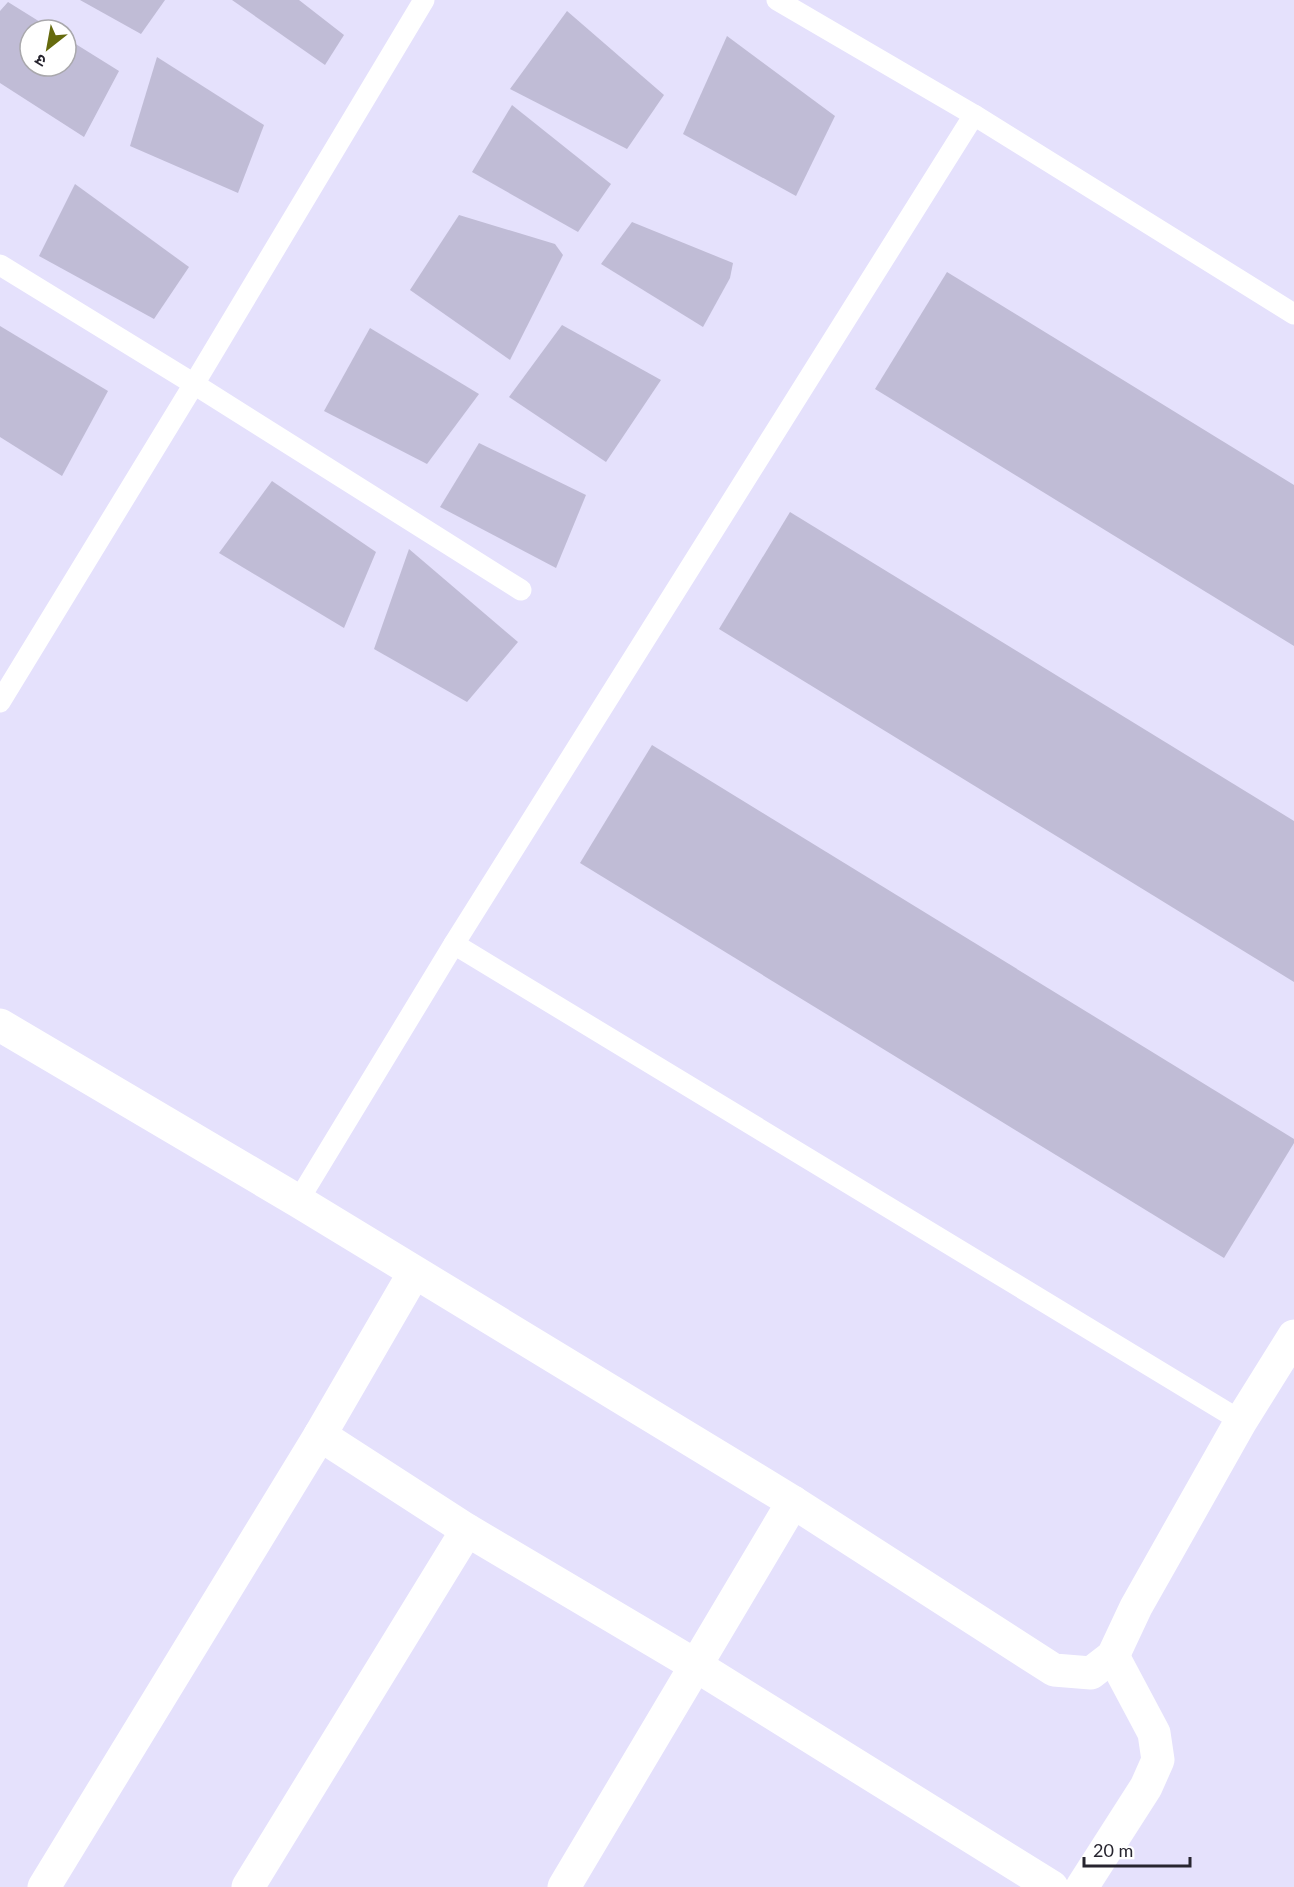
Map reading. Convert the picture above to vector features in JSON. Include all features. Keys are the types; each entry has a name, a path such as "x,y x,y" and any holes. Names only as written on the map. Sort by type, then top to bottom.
{"street":[{"path":"0,1026 298,1201 794,1502 1054,1670 1090,1673 1113,1656 1136,1607 1241,1421 1294,1336"},
{"path":"44,1887 320,1435 414,1273"},
{"path":"320,1435 467,1530 695,1665 1052,1887"},
{"path":"564,1887 794,1502"},
{"path":"248,1887 467,1530"},
{"path":"1082,1887 1146,1787 1158,1760 1154,1733 1113,1656"}],"lane":[{"path":"0,702 424,0"},
{"path":"777,0 974,115 1294,314"},
{"path":"298,1201 454,944 974,115"},
{"path":"0,265 521,590"},
{"path":"454,944 1241,1421"}],"building":[{"path":"80,0 165,0 141,34"},
{"path":"232,0 299,0 344,35 325,65"},
{"path":"8,2 34,18 18,18 18,78 78,78 78,45 119,71 84,137 0,83 0,11"},
{"path":"567,11 664,95 627,149 510,89"},
{"path":"727,36 835,116 796,196 683,134"},
{"path":"157,57 264,125 238,193 130,146"},
{"path":"512,105 611,184 578,232 472,172"},
{"path":"75,184 189,267 154,319 39,256"},
{"path":"459,215 555,244 563,255 510,360 410,290"},
{"path":"632,222 733,263 730,278 703,327 601,264"},
{"path":"947,272 1294,485 1294,646 875,389"},
{"path":"562,325 661,380 606,462 509,397"},
{"path":"0,326 108,391 62,476 0,437"},
{"path":"370,328 479,394 427,464 324,411"},
{"path":"479,443 586,495 556,568 440,507"},
{"path":"272,481 376,552 344,628 219,553"},
{"path":"790,512 1294,821 1294,982 719,629"},
{"path":"409,549 518,642 467,702 374,649"},
{"path":"652,745 1294,1139 1294,1143 1224,1258 580,863"}]}
